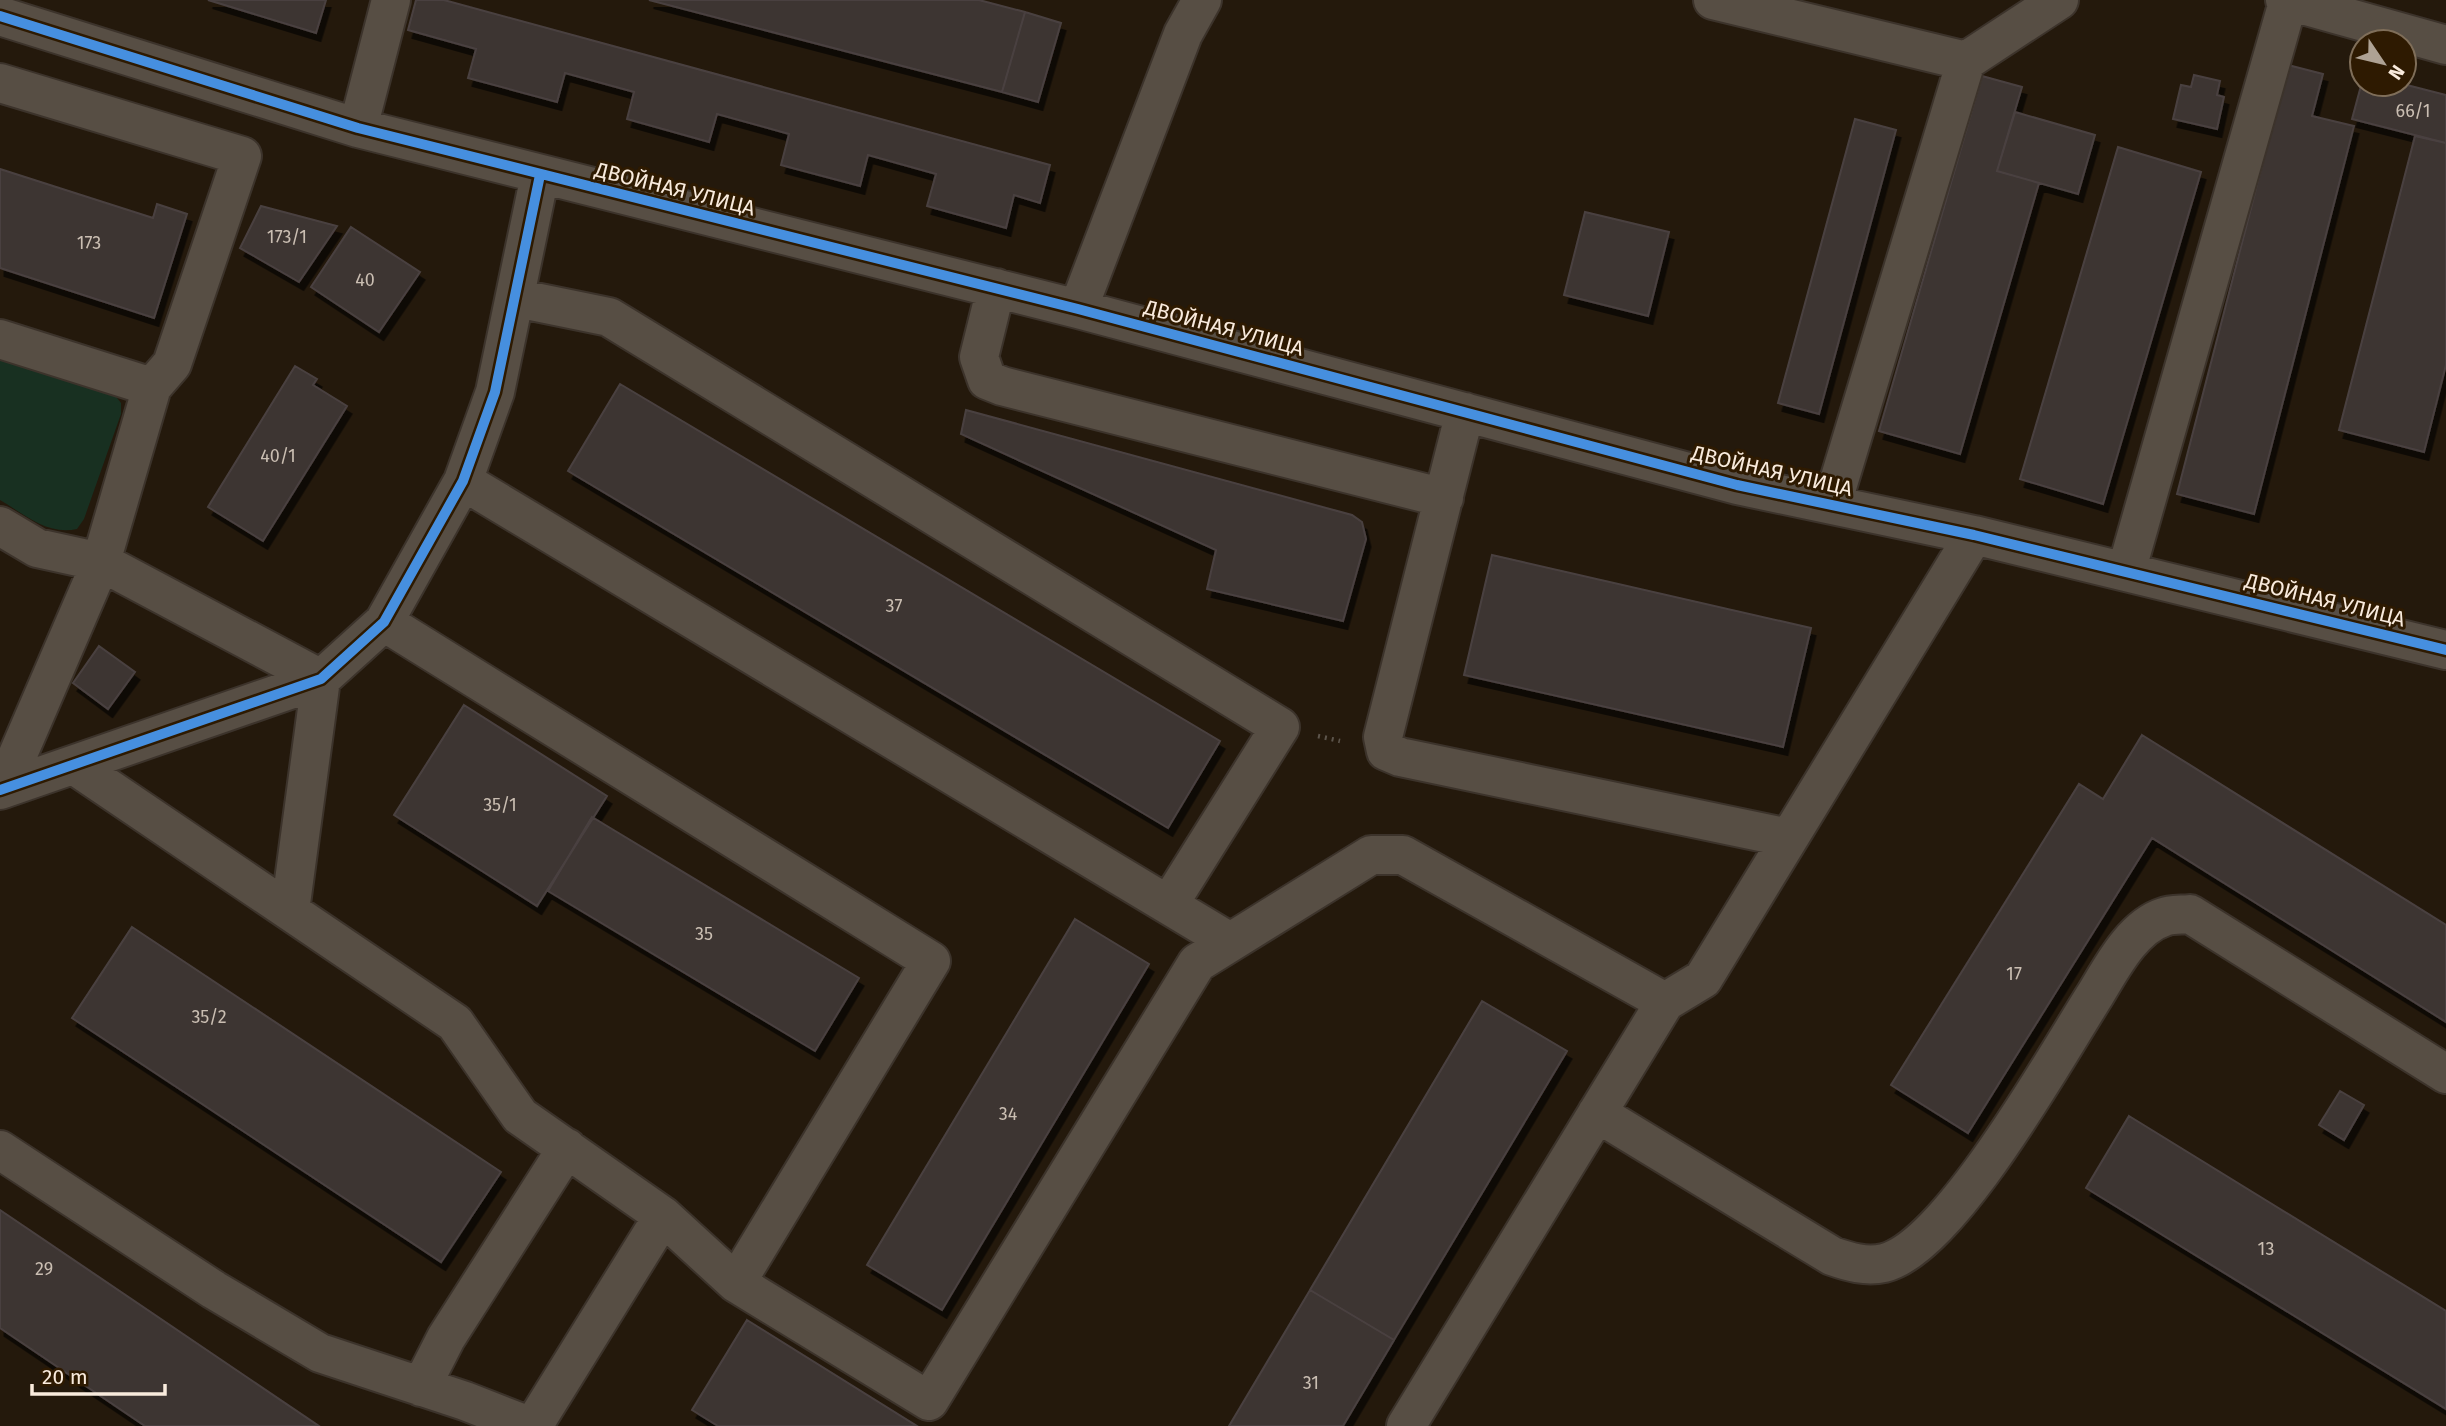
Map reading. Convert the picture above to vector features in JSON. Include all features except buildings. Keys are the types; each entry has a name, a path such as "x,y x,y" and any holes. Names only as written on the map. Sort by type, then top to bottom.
{"street":[{"path":"358,128 391,0"},
{"path":"1078,309 1183,34 1202,0"},
{"path":"1713,0 1966,61"},
{"path":"1832,504 1966,61 2059,0"},
{"path":"2126,572 2286,1 2446,45"},
{"name":"ДВОЙНАЯ УЛИЦА","path":"0,16 358,128 1078,309 1737,485 1974,535 2446,650"},
{"path":"0,83 242,156 172,364 152,387 101,562 1,790"},
{"path":"1,790 321,680 384,622 463,481 495,392 540,175"},
{"path":"996,288 979,356 987,380 1444,498"},
{"path":"516,298 609,317 1280,727 1169,904"},
{"path":"0,340 152,387"},
{"path":"1465,412 1383,737 1387,751 1400,757 1789,838"},
{"path":"463,481 1230,942"},
{"path":"0,526 37,548 101,562 321,680"},
{"path":"1406,1426 1665,1002 1703,979 1974,535"},
{"path":"384,622 931,961 736,1283"},
{"path":"290,911 321,680"},
{"path":"74,765 455,1023 520,1116 663,1216 736,1283 929,1401 1197,963 1371,855 1403,855 1665,1002"},
{"path":"1597,1114 1832,1256 1855,1264 1885,1263 1920,1243 1974,1184 2111,970 2138,933 2163,917 2190,914 2446,1074"},
{"path":"421,1387 446,1338 567,1148"},
{"path":"0,1150 214,1290 320,1353 531,1426 663,1216"}],"path":[{"path":"1280,727 1387,751"}],"green space":[{"path":"0,355 114,394 121,403 121,414 84,519 77,529 46,527 0,500"}],"cycle path":[{"path":"0,16 358,128 1078,309 1737,485 1974,535 2446,650"},
{"path":"0,790 321,679 384,622 463,481 495,392 540,175"}]}
